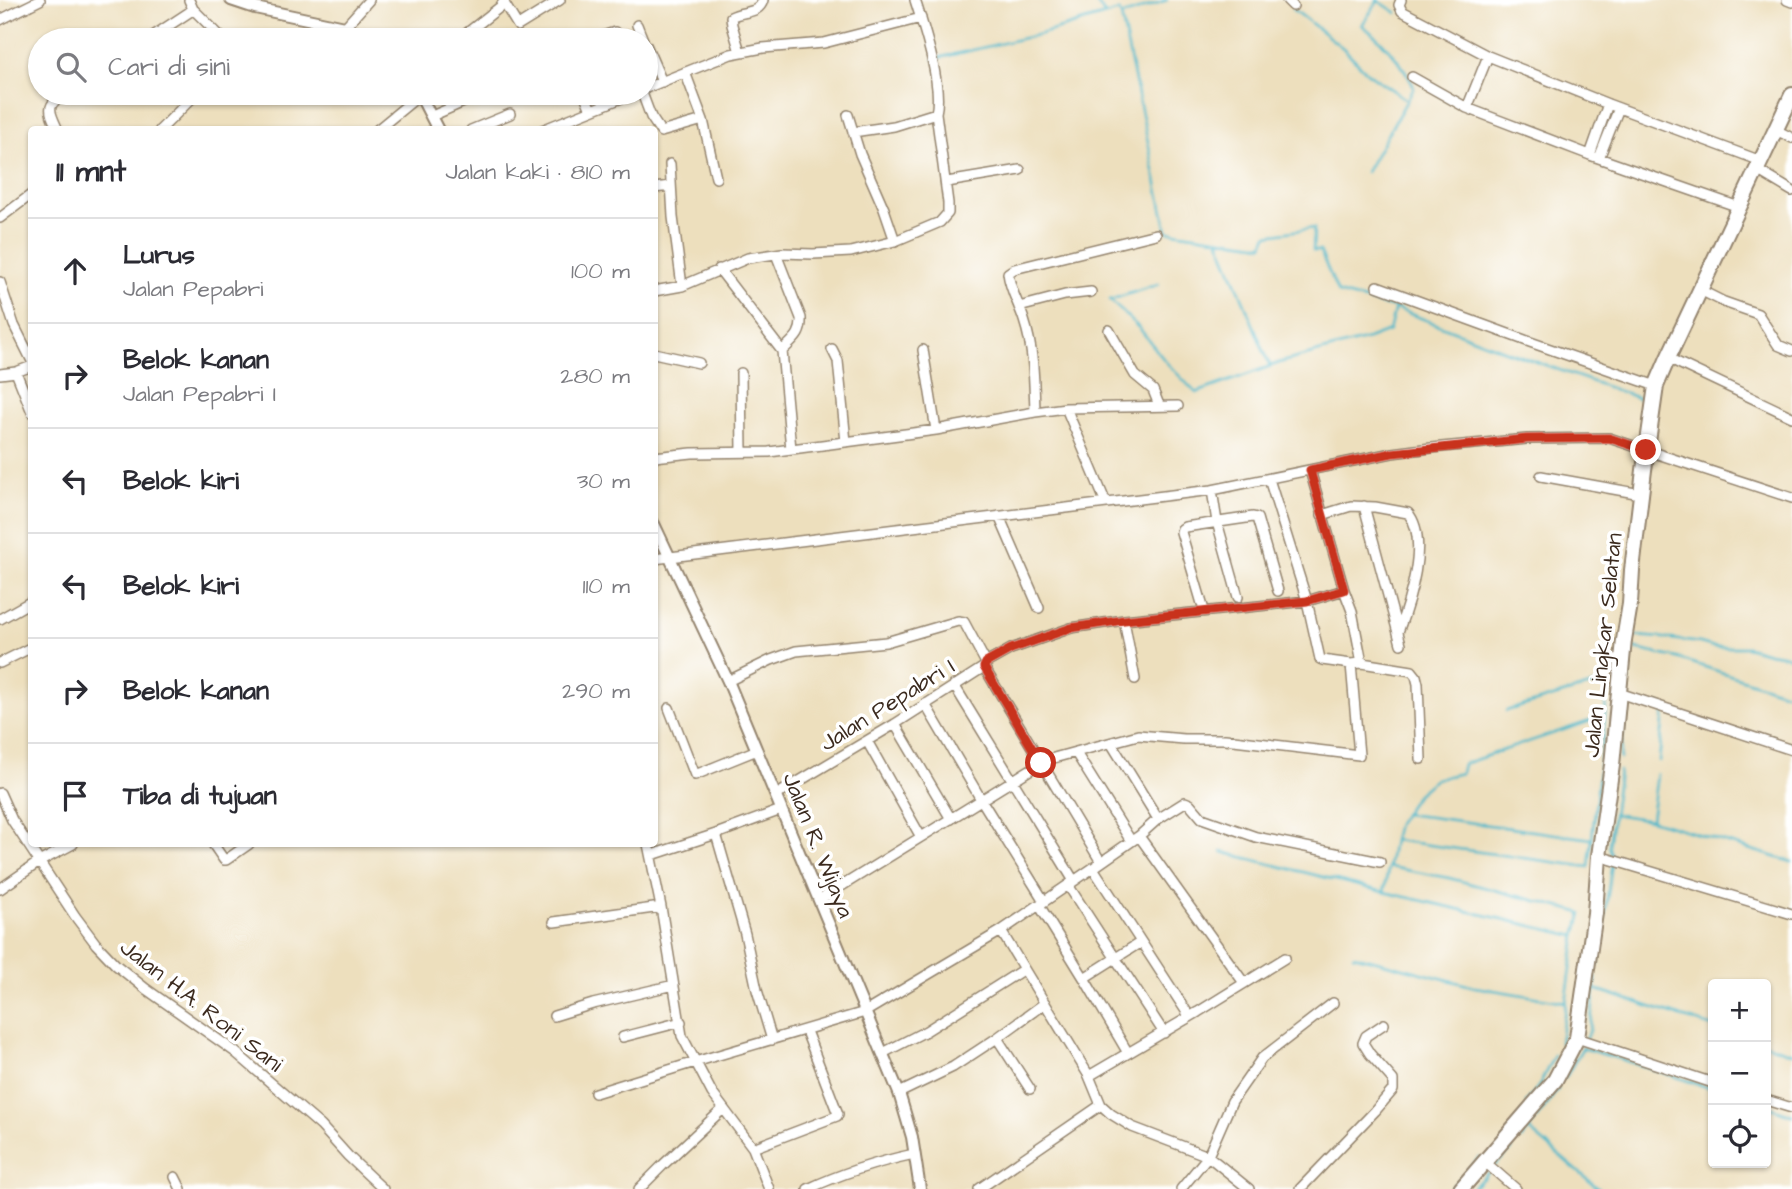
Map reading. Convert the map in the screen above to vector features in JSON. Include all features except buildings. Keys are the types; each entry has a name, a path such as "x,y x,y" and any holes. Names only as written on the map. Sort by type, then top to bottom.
{"highway":[{"name":"Jalan Lingkar Selatan","path":"1461,1189 1555,1080 1577,1038 1595,913 1632,570 1656,386 1792,95"}],"street":[{"path":"0,20 40,0"},
{"path":"231,0 345,27 369,0"},
{"path":"472,28 505,1 518,26 560,0"},
{"path":"740,52 731,17 756,10 762,6 764,0"},
{"path":"658,290 682,286 748,258 776,254 851,252 895,241 940,222 948,213 933,62 915,0"},
{"path":"1402,0 1399,5 1402,10 1488,56 1759,165 1792,191"},
{"path":"165,28 188,13 191,4 213,28"},
{"path":"658,84 731,54 763,48 824,43 921,18"},
{"path":"1466,108 1488,56"},
{"path":"685,72 703,120 716,178"},
{"path":"658,73 662,82"},
{"path":"1412,76 1466,108 1739,207"},
{"path":"1594,156 1608,104"},
{"path":"51,105 51,114 56,126"},
{"path":"164,126 185,105"},
{"path":"382,126 407,105"},
{"path":"427,105 436,126"},
{"path":"432,116 457,105"},
{"path":"589,105 591,110"},
{"path":"552,126 604,105"},
{"path":"646,105 657,126"},
{"path":"1594,156 1619,108"},
{"path":"853,132 894,126 936,113"},
{"path":"481,126 510,114"},
{"path":"848,115 860,155 895,241"},
{"path":"658,128 661,132 703,120"},
{"path":"1776,130 1792,138"},
{"path":"670,164 682,286"},
{"path":"947,182 1020,170"},
{"path":"658,188 671,186"},
{"path":"0,218 28,197"},
{"path":"1035,412 1034,362 1024,320 1008,273 1014,269 1156,234"},
{"path":"776,254 802,327 800,333 782,351"},
{"path":"719,270 782,351 791,449"},
{"path":"0,282 13,325 28,353"},
{"path":"1377,286 1656,386"},
{"path":"1700,290 1758,314 1774,340 1792,351"},
{"path":"1019,307 1065,295 1091,292"},
{"path":"1110,330 1135,375 1153,390 1159,405"},
{"path":"832,349 838,361 846,442"},
{"path":"923,350 936,430"},
{"path":"658,354 699,363"},
{"path":"1668,358 1792,417"},
{"path":"0,374 28,368"},
{"path":"16,372 28,402"},
{"path":"741,373 742,452"},
{"path":"658,457 692,453 769,452 936,430 1066,408 1178,406"},
{"path":"1066,408 1106,503"},
{"path":"658,559 1212,490 1392,453 1527,439 1609,438 1792,498"},
{"path":"1310,470 1352,611 1362,663"},
{"path":"1541,476 1641,494"},
{"path":"1269,479 1307,601 1320,659 1412,671 1418,684 1421,759"},
{"path":"1212,490 1217,522 1238,597"},
{"path":"1322,515 1351,506 1364,506 1408,513 1411,516 1418,537 1413,586 1398,632"},
{"path":"1364,506 1401,644"},
{"path":"999,516 1039,608"},
{"path":"1203,607 1181,531 1185,527 1253,517 1258,519 1278,591"},
{"name":"Jalan R. Wijaya","path":"658,532 728,681 899,1093 912,1137 920,1189"},
{"name":"Jalan Pepabri I","path":"776,795 895,724 1011,649 1071,628 1307,601 1344,590"},
{"path":"0,619 28,603"},
{"path":"1124,620 1135,679"},
{"path":"728,681 771,660 796,652 886,642 958,621 964,622 985,665 1097,865 1141,942 1189,1017"},
{"path":"0,663 28,649"},
{"path":"819,900 1041,763 1134,736 1224,739 1359,755 1351,664"},
{"path":"954,685 1116,958 1164,1032"},
{"path":"1619,693 1792,750"},
{"path":"925,705 1128,1053"},
{"path":"669,708 695,775 757,750"},
{"path":"895,724 951,818"},
{"path":"867,741 921,837"},
{"path":"1111,743 1158,819"},
{"path":"1076,753 1135,839 1244,983"},
{"name":"Jalan H.A. Roni Sani","path":"0,793 3,806 28,845"},
{"path":"595,1093 865,1013 1001,930 1135,839 1158,819 1187,802 1202,818 1256,838 1380,862"},
{"path":"652,855 781,810"},
{"path":"716,834 746,934 757,989 772,1040"},
{"name":"Jalan H.A. Roni Sani","path":"29,847 75,916 116,965 234,1051 321,1126 383,1189"},
{"path":"0,889 39,862 69,847"},
{"path":"215,847 224,860 245,847"},
{"path":"649,847 682,1036 712,1093 753,1148 769,1189"},
{"path":"1600,856 1792,914"},
{"path":"554,922 661,906"},
{"path":"1001,930 1089,1076 1101,1105 1132,1127 1208,1156 1249,1189"},
{"path":"1084,978 1141,942"},
{"path":"1089,1076 1285,957"},
{"path":"883,1053 926,1031 1024,969"},
{"path":"554,1016 674,985"},
{"path":"899,1093 953,1067 1045,1003"},
{"path":"1181,1189 1208,1156 1232,1101 1262,1058 1333,1003"},
{"path":"623,1037 681,1022"},
{"path":"1300,1189 1393,1090 1393,1080 1363,1046 1366,1036 1384,1024"},
{"path":"753,1148 838,1115 806,1031"},
{"path":"997,1038 1030,1088"},
{"path":"1577,1038 1708,1081"},
{"path":"1771,1102 1792,1108"},
{"path":"979,1189 1101,1105"},
{"path":"639,1189 723,1109"},
{"path":"808,1189 838,1175 914,1154"},
{"path":"1485,1162 1516,1189"},
{"path":"175,1177 181,1189"}],"waterway":[{"path":"1094,0 1106,15"},
{"path":"934,59 1041,34 1119,11 1121,16 1167,0"},
{"path":"1377,0 1397,13"},
{"path":"1378,1 1362,25 1392,53 1410,78 1414,87 1407,100"},
{"path":"1293,9 1343,48 1368,73 1407,100 1366,172"},
{"path":"1121,16 1167,231 1263,245 1267,235 1314,228 1313,251 1320,251 1338,293 1395,308 1389,331 1282,362 1196,393 1165,361 1140,329 1110,300 1159,284"},
{"path":"1218,238 1270,366"},
{"path":"1395,308 1644,400"},
{"path":"1633,636 1664,638 1714,647 1747,647 1792,657"},
{"path":"1627,694 1631,648 1677,658 1792,695"},
{"path":"1506,711 1607,681 1605,716"},
{"path":"1620,759 1626,699"},
{"path":"1659,761 1664,712"},
{"path":"1354,955 1475,987 1566,1002 1576,936 1384,892 1397,824 1417,794 1435,779 1461,773 1463,764 1605,716 1592,839 1430,817 1403,814"},
{"path":"1613,858 1609,846 1619,771"},
{"path":"1651,820 1657,774"},
{"path":"1613,814 1651,820 1792,862"},
{"path":"1393,840 1589,867 1592,839"},
{"path":"1222,852 1384,892"},
{"path":"1598,965 1612,863"},
{"path":"1389,867 1449,878 1582,913 1576,936"},
{"path":"1586,1040 1590,1030 1596,978"},
{"path":"1595,989 1708,1025"},
{"path":"1560,1043 1566,1002"},
{"path":"1771,1046 1792,1053"},
{"path":"1565,1078 1583,1047"},
{"path":"1582,1048 1708,1087"},
{"path":"1526,1103 1540,1084 1554,1055"},
{"path":"1521,1140 1558,1089"},
{"path":"1771,1108 1792,1115"},
{"path":"1529,1130 1599,1189"},
{"path":"1494,1166 1512,1149"},
{"path":"1450,1189 1479,1158"},
{"path":"1472,1189 1488,1173"}],"route":[{"path":"1041,763 984,667 986,663 1011,649 1071,628 1307,601 1344,590 1310,470 1392,453 1527,439 1609,438 1646,450"}]}
